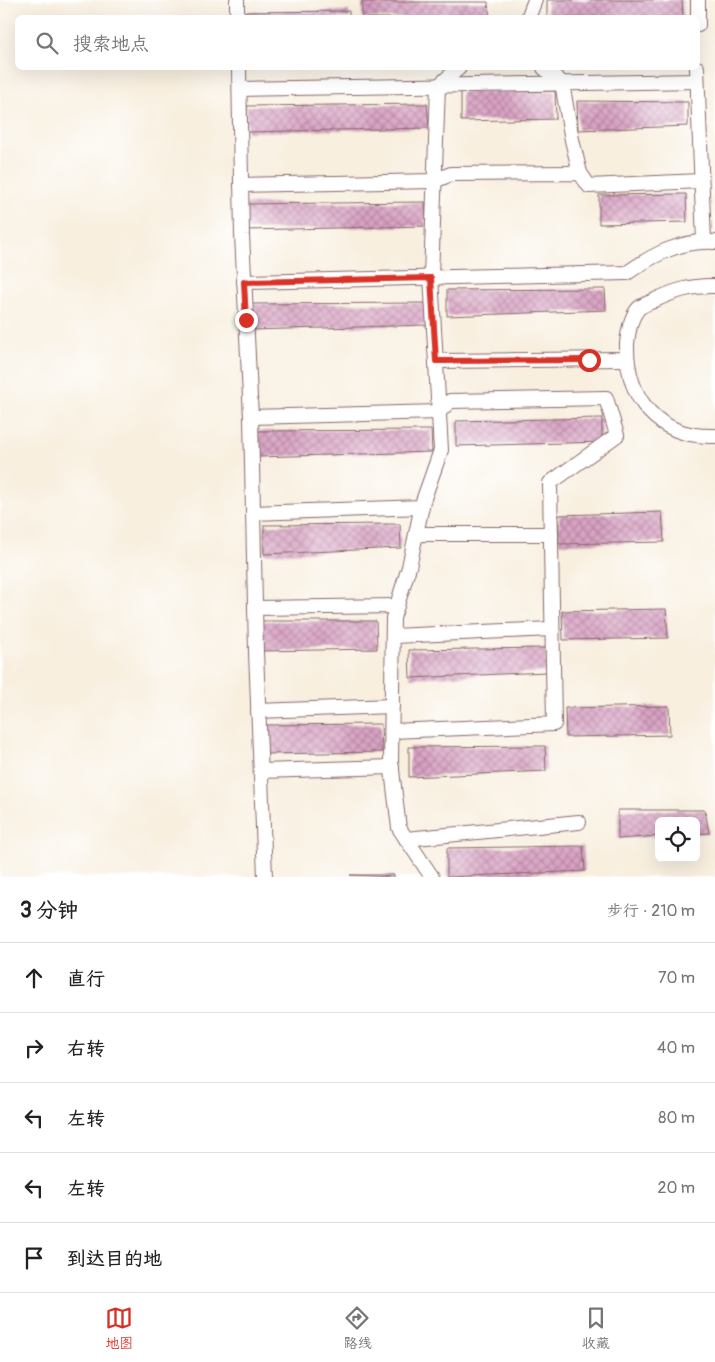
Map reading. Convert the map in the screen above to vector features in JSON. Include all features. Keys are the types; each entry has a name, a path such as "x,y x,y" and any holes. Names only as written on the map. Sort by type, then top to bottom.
{"street":[{"path":"237,0 237,15"},
{"path":"529,15 534,0"},
{"path":"698,0 698,15"},
{"path":"239,70 244,282 265,877"},
{"path":"432,877 399,828 392,767 393,618 409,568 422,507 440,450 431,278 438,86 457,70"},
{"path":"546,70 562,83 580,173 589,186 701,181"},
{"path":"240,89 562,83 697,74 701,181 709,242 698,241 670,249 647,259 627,273 244,282"},
{"path":"241,185 434,181 451,174 580,173"},
{"path":"715,286 697,285 681,289 639,308 632,321 628,338 627,359 635,392 647,410 663,424 682,431 715,437"},
{"path":"436,361 627,359"},
{"path":"250,417 439,412 450,401 606,398 617,435 550,483 554,724 392,731"},
{"path":"253,513 422,507"},
{"path":"416,534 551,534"},
{"path":"255,608 397,606"},
{"path":"393,636 552,629"},
{"path":"258,711 392,706"},
{"path":"261,770 392,767"},
{"path":"406,839 578,822"}],"building":[{"path":"547,0 682,0 683,15 547,15"},
{"path":"362,2 488,2 490,15 362,15"},
{"path":"349,11 349,15 245,15 245,12"},
{"path":"555,91 556,119 461,121 461,92"},
{"path":"577,101 688,102 688,126 578,130"},
{"path":"427,104 429,128 247,132 247,106"},
{"path":"686,194 687,222 599,224 599,195"},
{"path":"425,202 426,226 245,230 245,204"},
{"path":"605,289 606,310 447,316 447,290"},
{"path":"426,303 427,325 252,330 251,304"},
{"path":"602,418 602,442 456,446 456,421"},
{"path":"431,430 432,452 257,457 257,431"},
{"path":"662,512 664,542 559,544 559,515"},
{"path":"400,524 401,548 264,554 264,525"},
{"path":"666,609 668,638 563,640 562,611"},
{"path":"258,621 376,621 377,649 258,651"},
{"path":"546,648 547,672 410,678 409,650"},
{"path":"669,706 670,735 566,737 565,708"},
{"path":"381,724 382,752 263,754 263,725"},
{"path":"545,746 546,771 409,777 409,747"},
{"path":"618,810 705,810 709,833 700,834 700,817 655,817 655,836 618,839"},
{"path":"583,846 585,871 447,877 447,848"},
{"path":"350,875 394,875 394,877"}],"route":[{"path":"246,320 244,282 431,278 436,361 589,360"}]}
